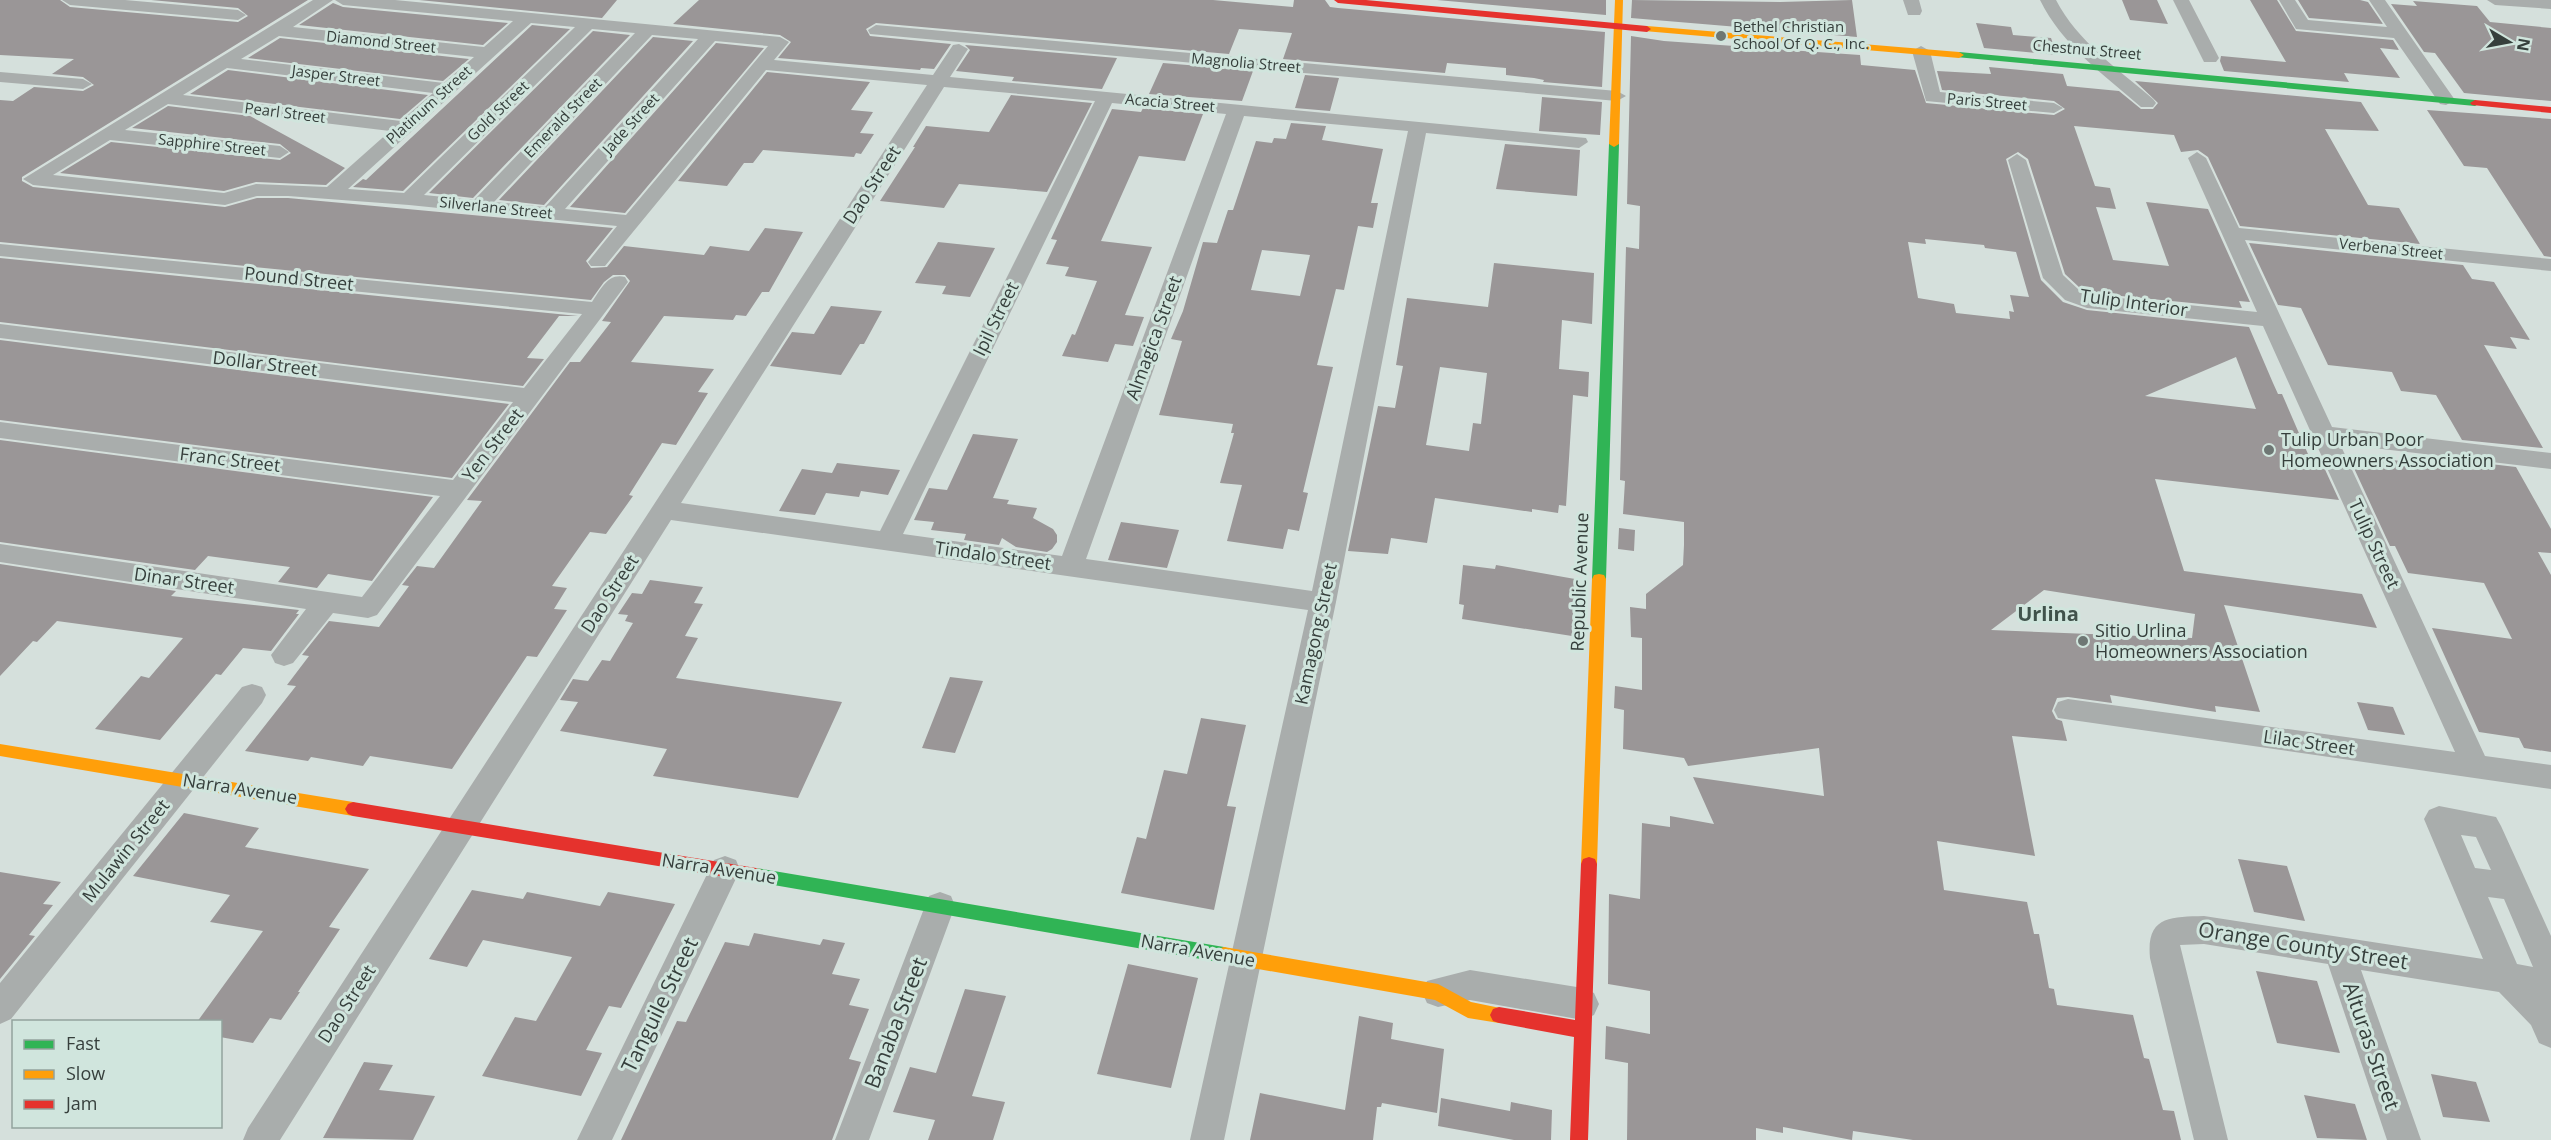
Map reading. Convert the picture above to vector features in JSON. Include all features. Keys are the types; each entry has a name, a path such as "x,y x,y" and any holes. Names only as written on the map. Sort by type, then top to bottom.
{"street":[{"path":"70,0 238,15"},
{"name":"Silverlane Street","path":"325,0 33,180 225,199 256,190 332,193 631,222"},
{"path":"343,0 780,42 598,262"},
{"name":"Chestnut Street","path":"1338,0 1620,24 1664,32 1921,51 2551,110"},
{"name":"Republic Avenue","path":"1579,1140 1620,24 1619,0"},
{"path":"2048,0 2062,24 2147,103"},
{"path":"2181,0 2210,58"},
{"path":"2287,0 2302,25 2400,33"},
{"path":"2377,0 2446,100"},
{"path":"2495,0 2551,4"},
{"name":"Platinum Street","path":"332,193 527,18"},
{"name":"Gold Street","path":"409,199 588,24"},
{"name":"Emerald Street","path":"478,207 648,29"},
{"name":"Diamond Street","path":"275,30 488,53"},
{"name":"Magnolia Street","path":"876,30 1617,96"},
{"name":"Jade Street","path":"551,213 710,36"},
{"name":"Dao Street","path":"260,1140 959,49"},
{"name":"Paris Street","path":"1921,51 1932,97 2054,108"},
{"name":"Jasper Street","path":"224,62 448,89"},
{"name":"Acacia Street","path":"761,64 1579,142"},
{"path":"0,77 82,84"},
{"name":"Pearl Street","path":"165,98 405,127"},
{"name":"Ipil Street","path":"886,541 1106,98"},
{"name":"Almagica Street","path":"1071,567 1237,110"},
{"name":"Kamagong Street","path":"1207,1140 1323,602 1418,127"},
{"name":"Sapphire Street","path":"107,134 280,152 225,199"},
{"name":"Tulip Street","path":"2197,158 2476,767"},
{"name":"Tulip Interior","path":"2017,160 2053,278 2072,295 2086,300 2272,320"},
{"name":"Verbena Street","path":"2232,233 2551,265"},
{"name":"Pound Street","path":"0,250 598,309"},
{"name":"Yen Street","path":"368,608 618,282"},
{"name":"Dollar Street","path":"0,331 531,397"},
{"name":"Franc Street","path":"0,430 459,490"},
{"path":"2323,434 2551,461"},
{"name":"Tindalo Street","path":"664,510 1323,602"},
{"name":"Dinar Street","path":"0,553 368,608"},
{"path":"284,655 327,602"},
{"name":"Mulawin Street","path":"0,1008 252,695"},
{"name":"Lilac Street","path":"2068,710 2551,777"},
{"name":"Narra Avenue","path":"0,750 940,906 1438,992 1470,985 1583,1017"},
{"path":"2507,978 2439,819 2486,826 2551,971"},
{"name":"Tanguile Street","path":"594,1140 725,870"},
{"path":"2465,880 2513,887"},
{"name":"Banaba Street","path":"852,1140 940,906"},
{"name":"Orange County Street","path":"2211,1140 2166,958 2164,941 2172,931 2187,929 2507,978 2549,1008"},
{"name":"Alturas Street","path":"2339,951 2404,1140"}],"building":[{"path":"0,0 60,0 70,7 238,22 248,16 238,8 151,0 308,0 22,177 22,181 33,187 225,207 257,198 288,198 613,228 586,261 591,268 607,267 624,246 704,255 710,246 749,251 765,228 803,232 769,292 762,292 746,316 736,315 733,320 664,316 631,362 714,369 698,392 708,393 676,445 662,443 629,495 633,496 606,534 590,532 552,586 567,588 554,609 567,610 537,657 527,656 452,769 370,756 363,766 311,757 308,761 245,751 296,686 287,685 309,656 302,655 329,621 379,627 409,586 402,585 417,566 434,568 482,501 467,500 570,362 580,362 611,322 602,321 630,281 625,275 613,275 604,282 591,300 0,242 0,100 13,101 34,87 83,91 94,85 83,77 52,74 74,59 0,55"},
{"path":"419,0 617,0 602,18"},
{"path":"699,0 1213,0 1293,7 1294,0 1325,0 1330,7 1338,8 1605,32 1602,87 1543,82 1544,80 1534,78 1506,75 1506,68 1447,63 1445,73 1283,59 1292,33 1239,29 1229,54 876,23 866,29 870,36 951,44 934,69 921,68 920,70 778,58 791,42 780,35 673,24"},
{"path":"1437,0 1606,0 1606,15"},
{"path":"1632,0 1780,2 1852,0 1857,37 1631,18"},
{"path":"2122,0 2157,0 2168,24 2130,20"},
{"path":"2250,0 2277,0 2296,31 2393,40 2399,50 2380,48 2400,78 2344,73 2349,82 2224,71 2220,61 2221,56 2286,62"},
{"path":"2298,0 2368,2 2383,24 2309,18"},
{"path":"2413,1 2477,6 2490,22 2551,28 2551,101 2464,93 2435,53 2424,52 2391,4 2417,6"},
{"path":"333,3 343,7 508,23 483,45 299,25"},
{"path":"1976,23 2011,27 2013,35 2051,38 2057,55 1984,48"},
{"path":"532,25 570,29 403,191 353,187 363,179 366,180"},
{"path":"593,31 630,35 473,198 429,193"},
{"path":"1631,36 1664,41 1860,55 1861,65 1915,70 1926,103 2054,115 2065,109 2054,101 1942,90 1937,71 1991,74 1989,67 2063,74 2067,86 2119,91 2141,109 2153,109 2158,103 2135,81 2361,102 2379,131 2325,129 2368,205 2399,208 2420,244 2240,226 2208,157 2198,150 2181,152 2174,135 2074,126 2095,186 2110,188 2116,209 2096,207 2113,260 2169,266 2146,202 2208,209 2250,302 2239,301 2242,308 2091,293 2080,288 2065,274 2028,159 2018,152 2006,159 2041,280 2063,302 2087,310 2249,327 2278,394 2282,394 2311,461 2322,463 2339,500 2155,479 2184,571 2362,594 2377,628 2224,605 2260,712 2215,706 2216,712 2110,695 2112,703 2068,697 2057,698 2052,711 2056,719 2062,721 2067,741 2012,736 2035,856 1937,841 1944,890 2027,902 2034,934 2039,934 2049,988 2054,989 2057,1005 2133,1015 2144,1058 2149,1059 2163,1110 2174,1111 2181,1140 1913,1140 1853,1131 1852,1140 1783,1127 1783,1133 1756,1128 1756,1140 1627,1140 1628,1063 1605,1059 1606,1026 1650,1034 1650,991 1608,984 1609,894 1640,899 1642,823 1670,827 1670,816 1714,824 1693,777 1824,796 1819,748 1688,766 1684,758 1623,749 1624,710 1614,708 1615,686 1642,690 1642,638 1631,637 1630,607 1646,609 1646,594 1683,565 1684,545 1684,522 1623,514 1625,481 1620,480 1626,247 1639,249 1640,206 1627,204","holes":["1925,239 1984,245 1985,248 2016,252 2029,297 2010,295 2014,312 2009,311 2010,319 1956,313 1954,304 1918,298 1908,242 1926,244","2236,357 2256,409 2145,396","2044,590 2195,614 2192,638 1991,630"]},
{"path":"653,37 693,41 544,205 499,200"},
{"path":"280,38 469,59 443,81 248,58"},
{"path":"716,43 764,48 625,213 570,207"},
{"path":"965,45 1117,58 1102,89 1012,81 1014,77 956,71 970,50"},
{"path":"1163,63 1253,71 1242,101 1149,94"},
{"path":"228,70 428,95 400,119 190,94"},
{"path":"767,72 870,82 851,110 873,112 860,133 874,134 861,154 856,153 854,157 763,150 753,163 744,163 727,186 678,181"},
{"path":"1305,75 1339,78 1330,111 1295,108"},
{"path":"1011,95 1092,103 1047,192 959,184 944,208 880,201 926,126 989,132"},
{"path":"1542,97 1602,102 1600,135 1539,131"},
{"path":"168,106 250,116 345,168 326,185 256,182 224,191 60,173 111,142 280,160 291,153 280,144 132,128"},
{"path":"1143,108 1203,114 1185,161 1139,156 1101,241 1152,247 1125,315 1144,317 1133,346 1115,344 1108,362 1062,356 1072,334 1075,335 1097,281 1065,276 1069,267 1046,264 1057,240 1051,239 1112,109 1141,112"},
{"path":"2427,110 2551,119 2551,257 2544,256 2487,168 2464,166"},
{"path":"1291,123 1326,126 1322,140 1383,149 1371,203 1378,203 1373,228 1358,226 1344,290 1336,289 1317,365 1333,367 1303,492 1308,493 1299,531 1288,529 1283,549 1227,541 1242,485 1220,483 1234,433 1231,433 1233,424 1159,415 1182,341 1171,339 1183,311 1203,242 1217,243 1228,210 1233,210 1256,141 1272,143 1274,138 1286,139","holes":["1262,250 1310,255 1300,296 1251,290"]},
{"path":"1505,144 1580,150 1577,196 1496,189"},
{"path":"938,242 995,248 970,297 942,294 946,286 915,283"},
{"path":"2249,243 2463,265 2472,279 2494,282 2530,340 2510,337 2517,349 2484,345 2543,448 2462,440 2436,395 2401,391 2392,372 2328,365 2301,308 2278,305"},
{"path":"0,258 578,316 559,316 527,358 544,359 523,386 0,322"},
{"path":"1494,263 1594,273 1592,324 1562,320 1559,369 1589,372 1588,397 1573,395 1566,506 1559,505 1558,513 1532,509 1532,512 1435,498 1427,543 1391,538 1388,554 1348,551 1378,406 1395,408 1403,366 1396,365 1407,298 1488,307","holes":["1440,367 1487,373 1481,424 1473,423 1469,451 1426,445"]},
{"path":"831,306 882,311 864,344 860,344 841,375 770,366 792,332 814,334"},
{"path":"0,340 509,404 452,478 0,420"},
{"path":"973,434 1018,439 993,498 1009,500 1007,504 1037,508 1033,518 1053,529 1057,535 1057,542 1052,549 1047,552 1016,547 1002,538 999,545 964,540 966,534 931,530 934,522 914,520 929,488 947,490"},
{"path":"0,440 433,497 372,581 328,574 317,588 278,582 290,567 208,556 195,570 0,542"},
{"path":"2358,456 2477,470 2473,462 2516,467 2551,529 2551,553 2538,552 2551,575 2551,752 2524,748 2519,738 2479,732 2432,628 2512,639 2484,583 2408,573 2395,546 2390,546 2353,466 2362,468"},
{"path":"837,463 900,470 888,495 861,491 859,497 826,493 815,515 779,511 802,469 832,473"},
{"path":"1121,522 1179,530 1167,568 1108,560"},
{"path":"1619,528 1635,530 1634,551 1618,549"},
{"path":"0,564 176,591 171,596 299,610 296,614 299,614 271,651 243,648 221,675 216,674 160,740 95,729 141,676 149,678 183,638 57,621 37,642 33,641 0,676"},
{"path":"1463,565 1495,569 1496,565 1575,579 1572,636 1462,619 1464,605 1459,604"},
{"path":"650,580 703,587 694,603 703,604 685,636 698,638 676,678 842,702 798,798 653,776 667,749 560,731 578,702 560,700 573,679 588,681 602,660 610,661 633,623 625,621 628,615 618,614 632,593 642,594"},
{"path":"950,677 983,681 955,753 922,748"},
{"path":"2357,702 2393,707 2405,735 2368,730"},
{"path":"1201,718 1246,725 1227,806 1236,807 1214,910 1121,893 1137,837 1146,839 1164,770 1187,774"},
{"path":"184,813 259,828 245,847 369,869 329,927 340,929 298,992 300,992 281,1020 270,1018 253,1043 222,1037 222,1020 198,1020 263,931 210,922 230,895 133,876"},
{"path":"2238,859 2287,866 2305,921 2254,912"},
{"path":"0,872 61,882 43,904 53,905 29,935 35,936 0,979"},
{"path":"472,890 523,899 527,892 600,906 608,892 675,904 621,1008 609,1006 586,1050 602,1053 581,1096 482,1076 515,1017 536,1021 572,957 483,940 467,967 429,959"},
{"path":"754,933 820,945 823,939 845,943 832,974 860,979 849,1005 869,1009 849,1059 861,1062 832,1140 621,1140 677,1021 686,1022 725,942 749,946"},
{"path":"1128,964 1198,978 1171,1088 1097,1074"},
{"path":"2256,971 2317,981 2340,1053 2277,1043"},
{"path":"965,989 1006,996 972,1096 1005,1102 993,1140 928,1140 935,1120 893,1112 910,1067 936,1073"},
{"path":"1359,1016 1393,1023 1391,1039 1444,1049 1437,1113 1382,1103 1381,1107 1377,1107 1373,1140 1250,1140 1260,1093 1345,1110"},
{"path":"364,1062 393,1065 379,1090 435,1096 413,1140 323,1138"},
{"path":"2431,1074 2476,1082 2490,1122 2443,1117"},
{"path":"2304,1095 2355,1104 2367,1140 2317,1138"},
{"path":"1441,1098 1510,1111 1511,1102 1552,1110 1551,1140 1514,1140 1438,1126"}],"traffic: fast":[{"path":"1959,55 2475,103"},
{"path":"1599,579 1614,144"},
{"path":"756,875 1224,955"}],"traffic: slow":[{"path":"1614,144 1619,0"},
{"path":"1647,29 1959,55"},
{"path":"1589,864 1599,579"},
{"path":"0,750 353,809"},
{"path":"1224,955 1438,992 1468,1010 1499,1015"}],"traffic: jam":[{"path":"1338,0 1647,29"},
{"path":"2475,103 2551,110"},
{"path":"353,809 756,875"},
{"path":"1579,1140 1589,864"},
{"path":"1499,1015 1582,1030"}],"place":[{"name":"Bethel Christian School Of Q. C., Inc.","path":"1721,36"},
{"name":"Tulip Urban Poor Homeowners Association","path":"2269,450"},
{"name":"Sitio Urlina Homeowners Association","path":"2083,641"}],"district":[{"name":"Urlina","path":"2048,614"}]}
